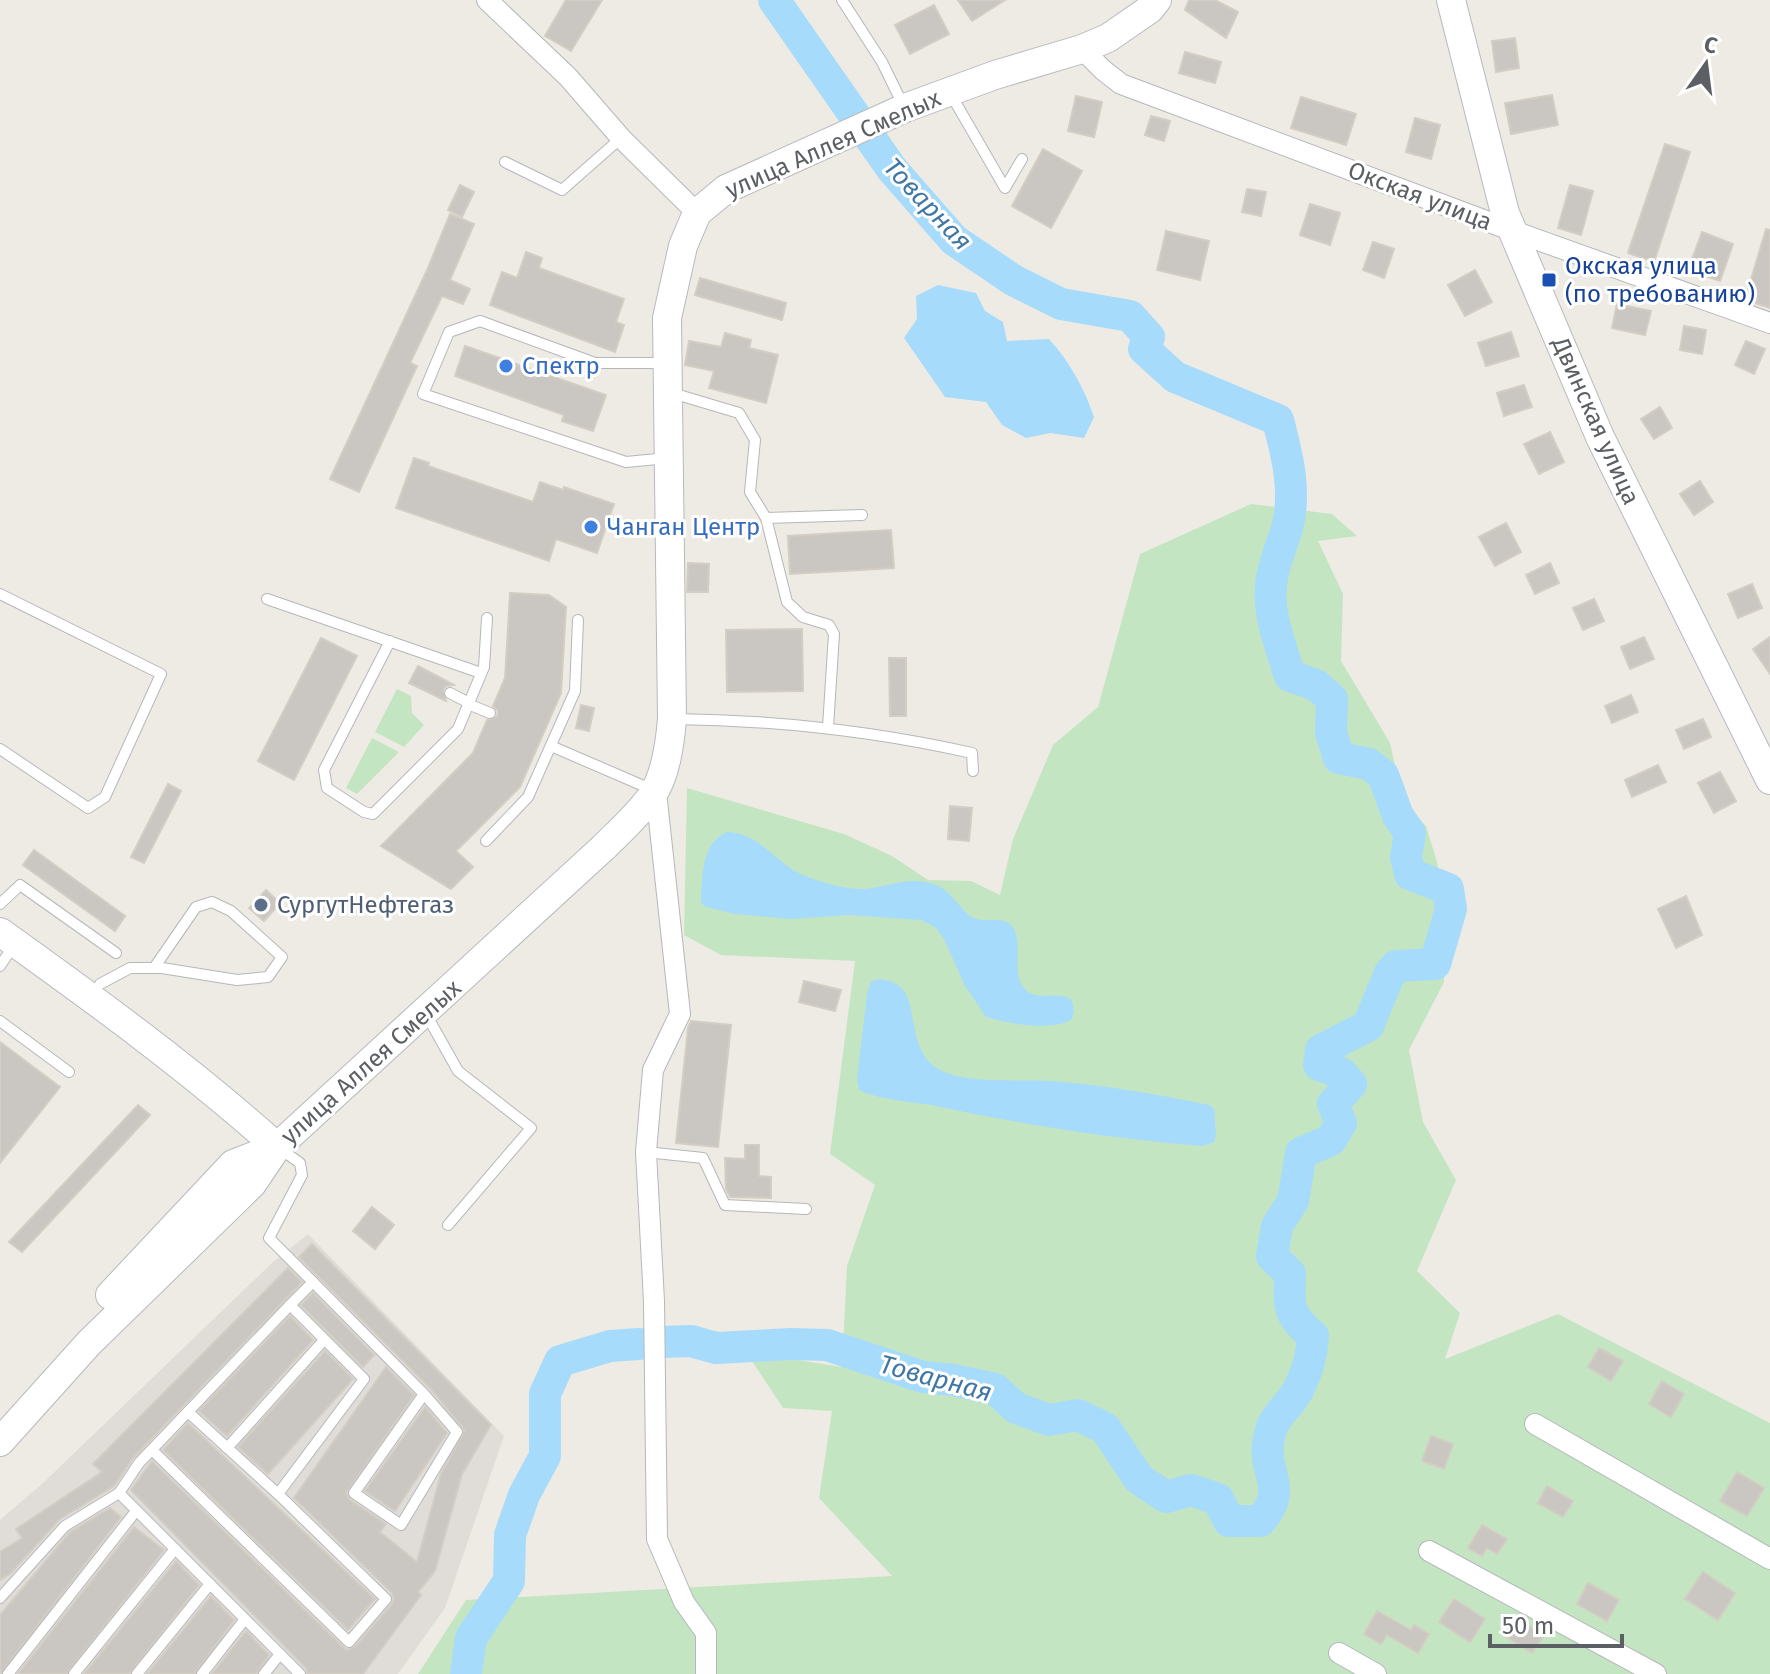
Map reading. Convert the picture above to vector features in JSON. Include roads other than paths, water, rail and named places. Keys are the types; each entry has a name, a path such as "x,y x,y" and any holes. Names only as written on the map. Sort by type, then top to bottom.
{"main road":[{"name":"улица Аллея Смелых","path":"0,1442 89,1343 252,1184 277,1147 604,847 654,792 670,738 672,719 667,318 683,246 697,213 726,189 905,108 1108,38 1150,9 1157,0"},
{"name":"Двинская улица","path":"1451,0 1501,198 1513,231 1600,437 1770,780"},
{"path":"0,1415 233,1164 277,1147 93,998 5,947"}],"street":[{"path":"487,0 568,77 621,138 697,213"},
{"name":"Окская улица","path":"1082,49 1121,84 1513,231 1770,323"},
{"name":"улица Аллея Смелых","path":"654,792 680,1014 653,1070 646,1152 654,1301 657,1539 684,1602 706,1633 706,1674"},
{"path":"1535,1424 1770,1559"},
{"path":"1429,1551 1656,1674"},
{"path":"1339,1653 1376,1674"}],"lane":[{"path":"842,0 882,62 905,108"},
{"path":"949,92 1005,188 1022,159"},
{"path":"505,162 562,190 621,138"},
{"path":"668,363 595,363 480,321 449,332 423,394 626,462 670,458"},
{"path":"670,393 739,413 755,440 750,492 766,518 787,602 803,617 829,625 834,634 828,727"},
{"path":"766,518 862,515"},
{"path":"0,594 161,674 105,797 88,808 0,749"},
{"path":"267,599 481,673"},
{"path":"390,641 324,770 327,788 364,812 373,814 458,729 484,667 487,618"},
{"path":"486,841 528,797 549,741 575,691 578,620"},
{"path":"450,693 490,713"},
{"path":"672,719 828,727 972,753 973,771"},
{"path":"549,741 654,792"},
{"path":"0,904 20,885 116,953"},
{"path":"100,984 130,968 154,968 237,980 268,977 282,957 231,911 212,902 196,907 154,968"},
{"path":"425,1012 458,1071 531,1128 448,1225"},
{"path":"0,1021 69,1072"},
{"path":"277,1147 300,1163 302,1175 269,1238 424,1394 457,1432 401,1525 354,1493 424,1394"},
{"path":"646,1152 703,1158 725,1205 806,1209"},
{"path":"0,1598 65,1526 119,1493 139,1463 313,1282"},
{"path":"278,1494 364,1379 290,1305"},
{"path":"227,1448 324,1340"},
{"path":"152,1450 349,1642 386,1599 188,1412"},
{"path":"119,1493 300,1674"},
{"path":"8,1674 136,1511"},
{"path":"74,1674 175,1549"},
{"path":"137,1674 210,1584"},
{"path":"202,1674 245,1619"},
{"path":"264,1674 280,1654"}],"water":[{"path":"938,285 976,293 985,311 1003,322 1007,341 1049,339 1076,376 1094,417 1084,438 1050,433 1026,438 1002,425 986,402 945,397 904,338 917,319 916,296"},
{"path":"727,832 759,843 794,871 819,881 857,889 908,881 926,882 942,888 972,917 1008,923 1017,938 1018,970 1022,984 1036,995 1061,996 1072,1000 1074,1012 1071,1020 1041,1026 986,1017 965,986 944,939 935,927 921,920 849,915 791,919 735,914 706,907 701,903 705,859 713,843"},
{"path":"879,979 895,983 904,992 910,1004 920,1047 928,1061 942,1071 966,1078 1091,1085 1209,1105 1214,1108 1214,1142 1203,1146 1069,1130 887,1099 859,1090 857,1079 867,994 871,981"}],"waterway":[{"name":"Товарная","path":"663,1342 691,1341 716,1348 827,1345 923,1377 995,1389 1016,1408 1049,1420 1078,1415 1105,1428 1139,1479 1166,1497 1191,1490 1218,1499 1229,1521 1260,1521 1273,1500 1268,1455 1272,1426 1301,1384 1312,1350 1313,1336 1298,1322 1291,1309 1290,1274 1272,1256 1277,1226 1293,1201 1301,1153 1331,1140 1341,1123 1333,1104 1351,1084 1341,1073 1319,1065 1321,1050 1368,1026 1390,973 1396,966 1435,964 1451,909 1448,889 1410,874 1406,857 1410,833 1398,816 1383,775 1369,764 1339,758 1331,733 1332,699 1316,685 1290,676 1271,608 1272,577 1288,524 1291,498 1287,459 1278,420 1175,377 1144,349 1149,337 1130,316 1061,304 1013,280 954,240 892,169 774,0"},
{"name":"Товарная","path":"466,1674 471,1638 509,1581 510,1535 524,1495 545,1456 545,1394 560,1361 610,1346 639,1344"}],"place":[{"name":"Окская улица (по требованию)","path":"1549,280"},
{"name":"Спектр","path":"506,366"},
{"name":"Чанган Центр","path":"591,527"},
{"name":"СургутНефтегаз","path":"261,905"}]}
